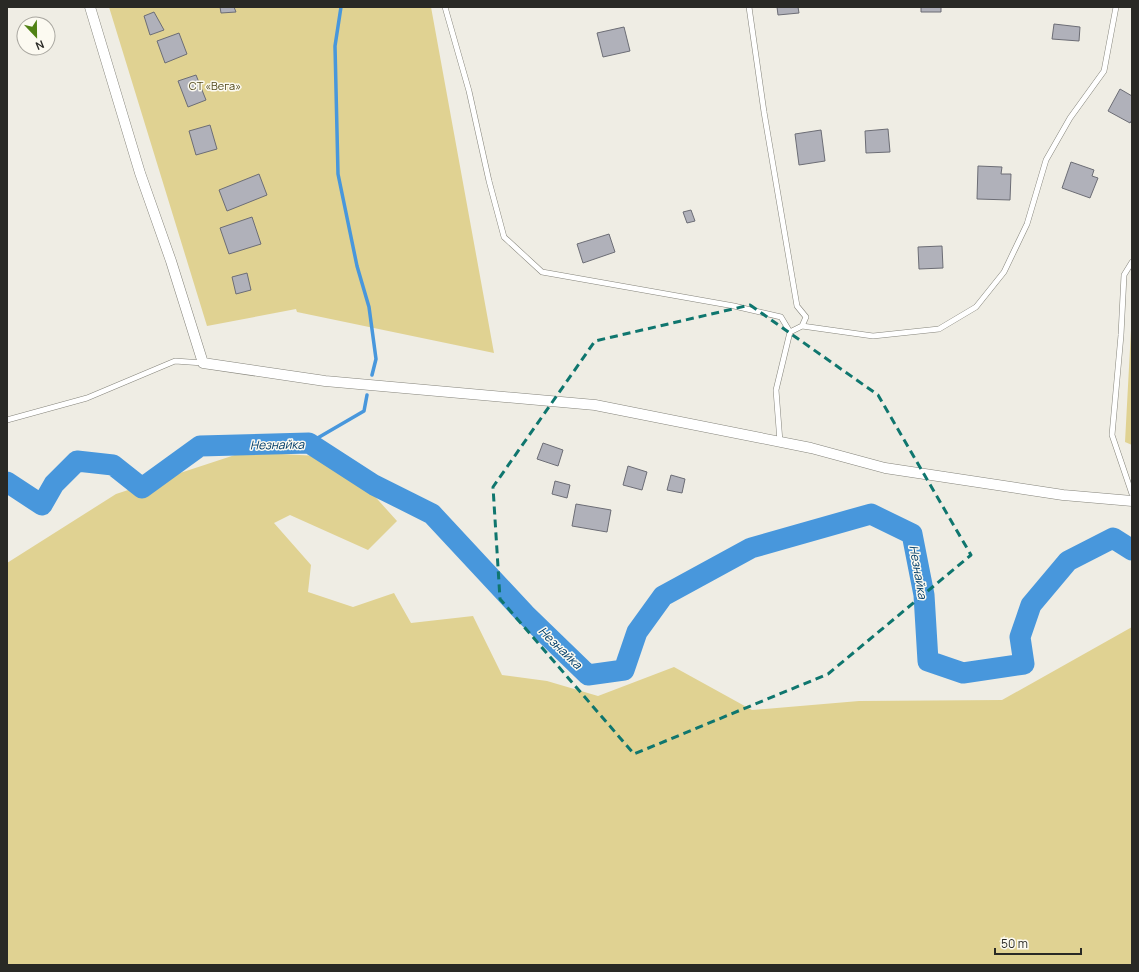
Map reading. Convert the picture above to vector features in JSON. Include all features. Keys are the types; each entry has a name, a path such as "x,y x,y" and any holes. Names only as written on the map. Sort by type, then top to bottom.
{"street":[{"path":"90,7 140,173 176,276 203,363 325,381 595,405 810,448 885,468 1063,495 1132,501"}],"lane":[{"path":"445,7 469,91 489,181 504,237 542,272 734,306 781,317 790,332 776,390 780,442"},
{"path":"749,7 764,112 797,306 806,317 802,326"},
{"path":"790,332 802,326 873,336 939,330 976,307 1004,272 1027,224 1046,160 1070,118 1104,71 1116,7"},
{"path":"1132,262 1124,275 1121,335 1112,435 1132,494"},
{"path":"7,420 87,398 176,361 203,363"}],"highlighted area":[{"path":"750,305 878,395 971,555 828,674 634,754 500,599 493,487 595,341"}],"green space":[{"name":"СТ «Вега»","path":"109,7 431,7 494,353 297,312 296,309 207,326"},
{"path":"1132,311 1132,445 1125,442"},
{"path":"244,452 318,456 370,491 397,521 368,550 290,515 274,523 311,565 308,592 353,607 394,593 411,623 473,616 502,675 547,681 598,696 674,667 752,710 859,701 1002,700 1132,627 1132,965 7,965 7,563 116,494"}],"building":[{"path":"220,7 234,7 236,12 221,13"},
{"path":"777,7 798,7 799,13 778,15"},
{"path":"921,7 941,7 941,12 921,12"},
{"path":"154,12 164,30 150,35 144,16"},
{"path":"1054,24 1080,27 1079,41 1052,39"},
{"path":"624,27 630,51 603,57 597,33"},
{"path":"179,33 187,54 165,63 157,41"},
{"path":"196,75 206,100 188,107 178,81"},
{"path":"1120,89 1132,96 1132,120 1130,123 1108,111"},
{"path":"210,125 217,149 196,155 189,131"},
{"path":"888,129 890,152 866,153 865,131"},
{"path":"821,130 825,161 799,165 795,134"},
{"path":"1071,162 1094,170 1092,176 1098,178 1090,198 1062,188"},
{"path":"978,166 1002,167 1001,174 1011,174 1010,200 977,199"},
{"path":"259,174 267,195 227,211 219,190"},
{"path":"691,210 695,221 687,223 683,212"},
{"path":"252,217 261,244 229,254 220,228"},
{"path":"609,234 615,252 583,263 577,244"},
{"path":"942,246 943,268 919,269 918,247"},
{"path":"247,273 251,290 236,294 232,277"},
{"path":"543,443 563,450 558,466 537,459"},
{"path":"628,466 647,472 642,490 623,485"},
{"path":"671,475 685,479 682,493 667,490"},
{"path":"555,481 570,485 567,498 552,494"},
{"path":"576,504 611,510 607,532 572,526"}],"waterway":[{"path":"341,7 335,46 338,174 357,266 369,307 376,359 372,375"},
{"path":"309,443 364,411 367,395"},
{"name":"Незнайка","path":"7,482 42,505 54,484 77,461 113,465 142,488 200,446 309,443 374,485 432,514 525,614 588,675 624,670 637,632 663,596 751,548 871,514 912,534 924,595 928,661 963,673 1024,664 1020,637 1031,605 1068,561 1113,538 1132,550"}]}
